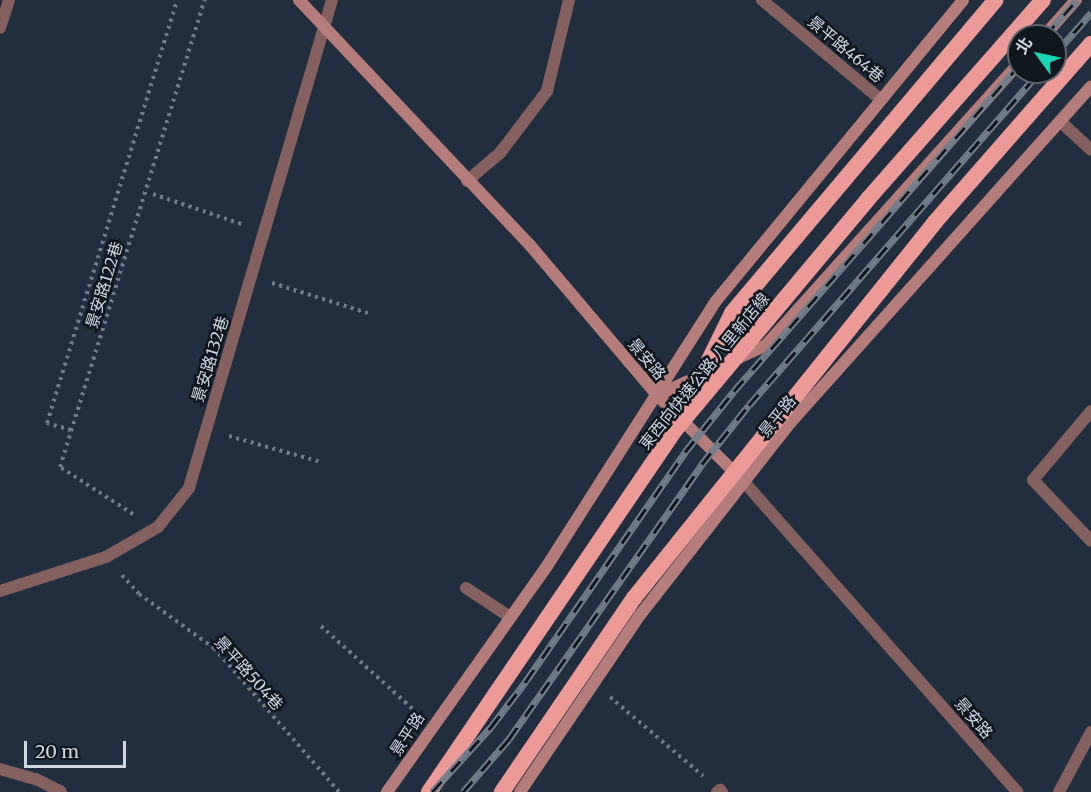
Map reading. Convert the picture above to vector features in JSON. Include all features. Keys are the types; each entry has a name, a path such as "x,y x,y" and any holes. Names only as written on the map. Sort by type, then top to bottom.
{"highway":[{"path":"675,430 732,313 996,0"},
{"name":"東西向快速公路 八里新店線","path":"429,792 675,430 868,199 1043,0"},
{"path":"502,792 634,598 935,222 1091,44"}],"main road":[{"name":"景安路","path":"299,0 529,244 657,396 745,483"},
{"name":"景平路","path":"387,792 431,726 547,566 716,301 963,0"},
{"path":"1055,24 1076,0"},
{"path":"657,396 766,345 1007,76"},
{"name":"景平路","path":"520,792 640,615 791,422 1091,86"},
{"path":"376,792 401,774"}],"street":[{"path":"0,28 9,0"},
{"name":"景安路132巷","path":"0,591 106,556 158,527 189,488 332,0"},
{"path":"468,181 500,153 547,91 569,0"},
{"name":"景平路464巷","path":"762,0 881,100"},
{"path":"1060,121 1091,150"},
{"path":"1091,411 1033,480 1091,542"},
{"name":"景安路","path":"745,483 1017,792"},
{"path":"466,588 510,617"},
{"path":"1059,792 1091,732"},
{"path":"0,769 36,779 61,792"}],"path":[{"path":"72,430 47,423 177,0"},
{"name":"景安路122巷","path":"158,527 125,510 60,467 205,0"},
{"path":"153,195 264,232"},
{"path":"252,277 371,314"},
{"path":"206,430 321,462"},
{"name":"景平路504巷","path":"106,556 139,594 214,648 339,792"},
{"path":"321,626 431,726"},
{"path":"594,683 720,791"}],"railway":[{"path":"1056,24 1077,0"},
{"path":"1067,40 1091,13"},
{"path":"432,792 491,727 526,681 685,452 734,391 1007,80"},
{"path":"463,792 509,739 702,464 749,405 1029,84"}]}
